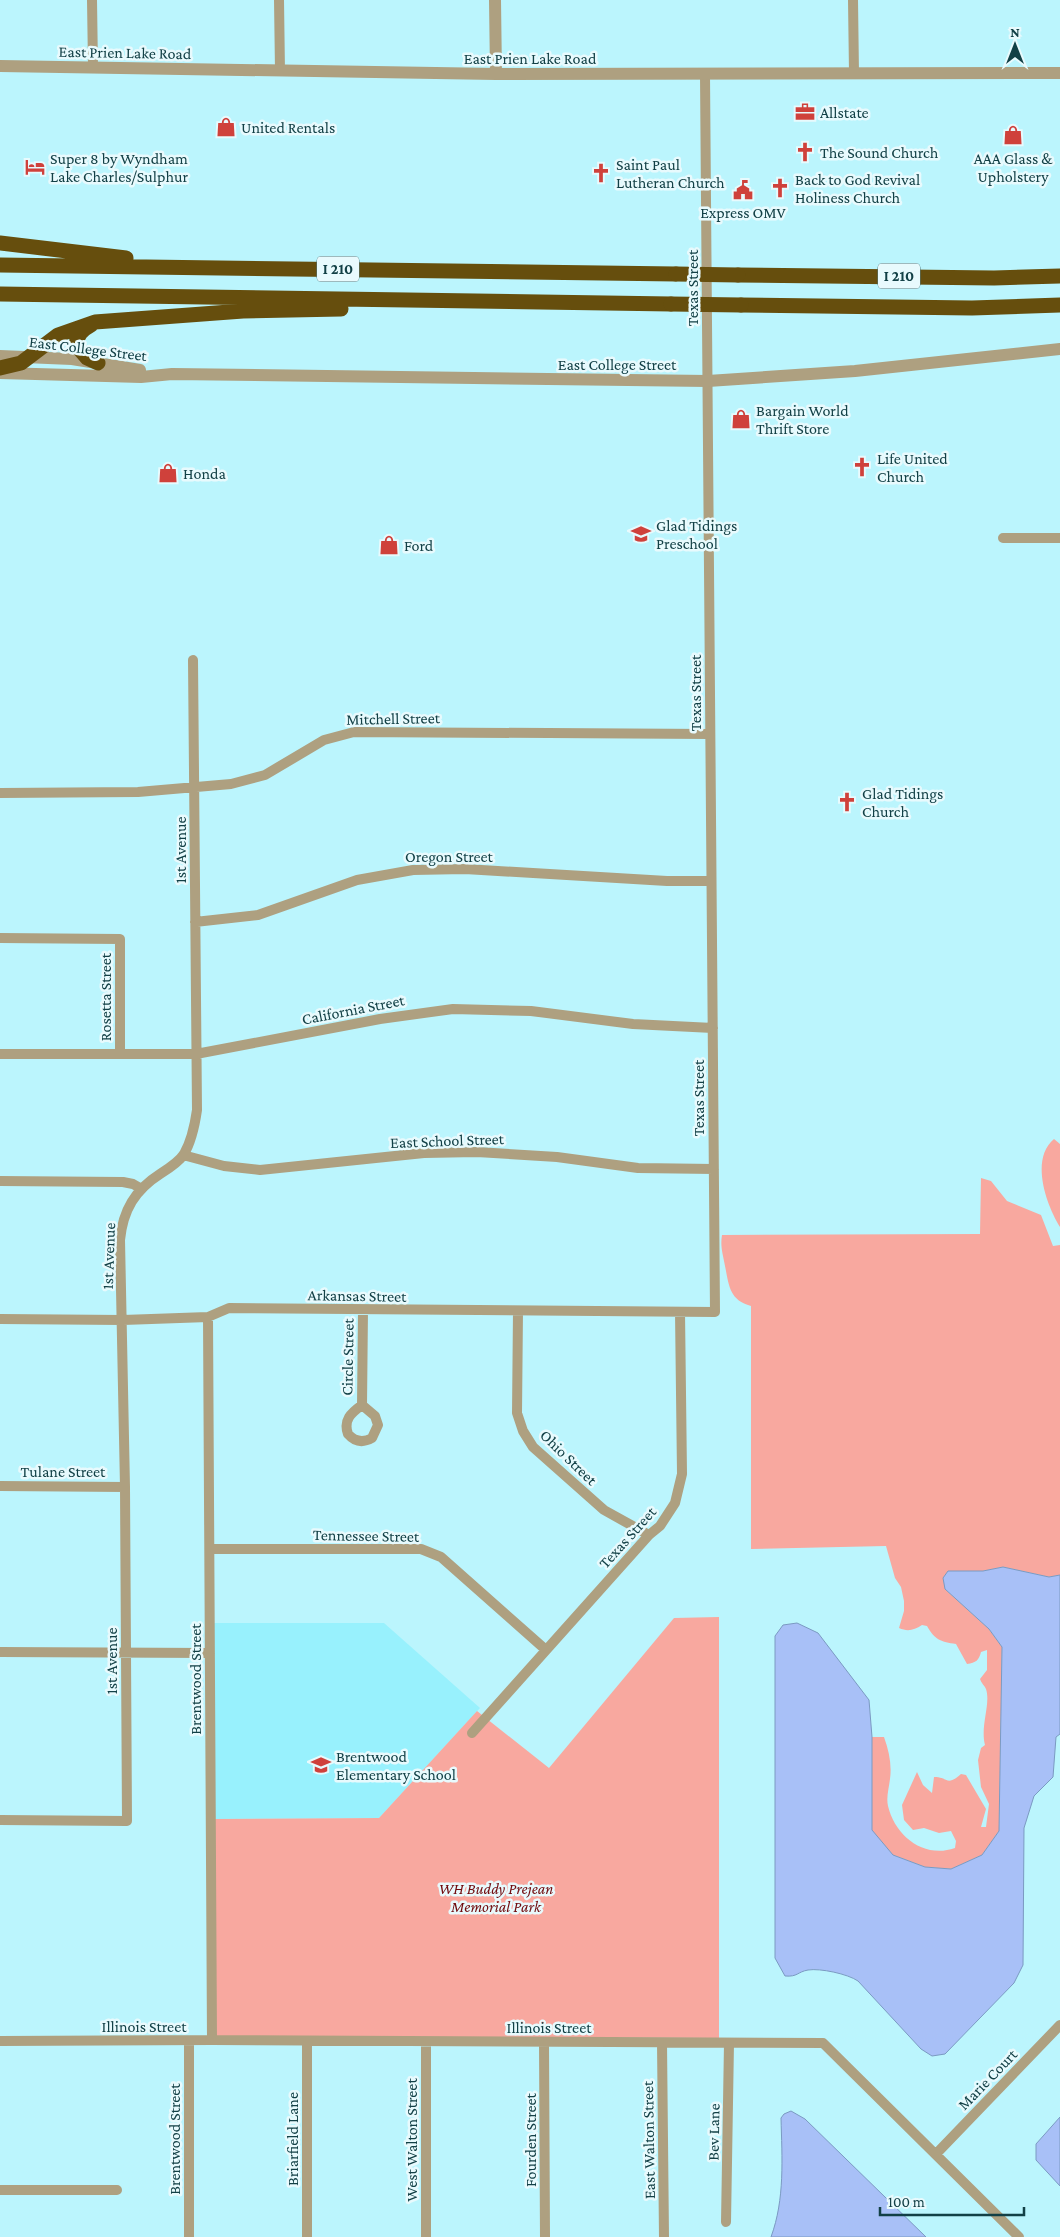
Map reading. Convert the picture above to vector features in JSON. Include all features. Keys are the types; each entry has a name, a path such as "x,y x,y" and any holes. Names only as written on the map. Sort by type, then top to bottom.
{"highway":[{"path":"0,244 217,267"},
{"name":"I 210","path":"0,265 994,278 1060,276"},
{"name":"I 210","path":"0,294 972,308 1060,305"},
{"path":"0,368 20,363 58,336 95,322 243,311 387,308 466,300"},
{"path":"95,322 83,330 77,338 76,346 87,358 98,364"}],"street":[{"path":"92,0 93,67"},
{"path":"280,0 280,71"},
{"path":"495,0 496,74"},
{"path":"854,0 854,73"},
{"name":"East Prien Lake Road","path":"0,66 496,74 1060,73"},
{"name":"Texas Street","path":"705,75 715,1312"},
{"name":"East College Street","path":"0,373 142,377 172,374 708,381 855,371 1060,349"},
{"name":"East College Street","path":"0,356 30,356 172,374"},
{"path":"1003,538 1060,538"},
{"name":"1st Avenue","path":"0,1820 127,1821 121,1229 127,1207 140,1188 183,1155 196,1114 193,660"},
{"name":"Mitchell Street","path":"0,793 123,793 231,784 256,779 281,767 324,740 354,732 710,734"},
{"name":"Oregon Street","path":"195,922 258,915 357,880 413,870 465,869 667,881 711,881"},
{"name":"Rosetta Street","path":"0,938 120,939 120,1054"},
{"name":"California Street","path":"0,1054 196,1054 380,1019 453,1009 532,1010 632,1024 713,1028"},
{"name":"East School Street","path":"183,1155 224,1166 260,1170 424,1153 477,1152 557,1157 638,1168 714,1169"},
{"path":"0,1181 123,1182 140,1188"},
{"name":"Arkansas Street","path":"0,1319 123,1320 208,1317 229,1308 518,1312 715,1312"},
{"name":"Circle Street","path":"362,1405 363,1310"},
{"name":"Ohio Street","path":"518,1312 517,1413 523,1431 533,1447 604,1510 649,1535"},
{"name":"Texas Street","path":"472,1733 668,1515 675,1503 681,1481 680,1312"},
{"name":"Brentwood Street","path":"208,1317 212,2040"},
{"name":"Tulane Street","path":"0,1486 125,1487"},
{"name":"Tennessee Street","path":"210,1549 410,1549 430,1552 441,1557 546,1650"},
{"path":"0,1652 210,1653"},
{"name":"Marie Court","path":"936,2154 1060,2025"},
{"name":"Illinois Street","path":"0,2041 212,2040 823,2043 1019,2237"},
{"name":"Brentwood Street","path":"188,2237 189,2041"},
{"name":"Briarfield Lane","path":"307,2041 307,2237"},
{"name":"West Walton Street","path":"426,2042 426,2237"},
{"name":"Fourden Street","path":"544,2042 545,2237"},
{"name":"East Walton Street","path":"662,2043 664,2237"},
{"name":"Bev Lane","path":"726,2222 729,2043"},
{"path":"0,2190 117,2190"}],"shaded area":[{"path":"1003,1567 1049,1577 1060,1575 1060,1734 1056,1737 1053,1777 1034,1796 1024,1828 1023,1965 1014,1983 945,2054 932,2056 921,2049 858,1981 841,1974 819,1970 808,1970 793,1976 785,1976 775,1958 775,1636 783,1625 797,1623 818,1633 869,1700 872,1737 872,1830 893,1855 925,1867 951,1869 982,1855 999,1831 1002,1647 989,1629 945,1589 943,1578 948,1571 983,1571"},
{"name":"Brentwood Elementary School","path":"213,1623 384,1623 480,1708 379,1818 215,1819"},
{"path":"791,2111 805,2119 926,2237 771,2237 781,2193 781,2118 784,2114"},
{"path":"1060,2117 1060,2186 1036,2160 1036,2144"}],"green space":[{"path":"1054,1139 1060,1144 1060,1227 1046,1194 1042,1170 1043,1158 1047,1148"},
{"path":"981,1178 991,1181 1007,1201 1041,1215 1053,1246 1060,1245 1060,1575 1049,1577 1003,1567 983,1571 948,1571 945,1589 989,1629 1002,1647 999,1831 982,1855 951,1869 925,1867 893,1855 872,1831 872,1737 884,1737 891,1769 887,1796 888,1806 897,1827 912,1842 932,1850 944,1851 955,1848 956,1841 951,1831 939,1833 924,1828 913,1830 904,1820 902,1805 917,1772 923,1785 932,1793 934,1777 950,1781 961,1774 966,1775 986,1809 981,1827 986,1827 989,1804 981,1787 978,1760 981,1748 985,1745 984,1730 987,1695 980,1679 987,1670 987,1650 981,1652 975,1662 967,1664 956,1644 939,1640 927,1626 922,1625 908,1630 899,1628 904,1611 904,1601 901,1587 895,1578 886,1546 751,1549 751,1306 738,1300 731,1291 721,1239 722,1235 980,1234"},
{"name":"WH Buddy Prejean Memorial Park","path":"719,1617 719,2038 215,2036 215,1819 379,1818 477,1711 549,1768 674,1618"}],"place":[{"name":"Allstate","path":"805,112"},
{"name":"United Rentals","path":"226,127"},
{"name":"AAA Glass & Upholstery","path":"1013,135"},
{"name":"The Sound Church","path":"805,152"},
{"name":"Super 8 by Wyndham Lake Charles/Sulphur","path":"35,167"},
{"name":"Saint Paul Lutheran Church","path":"601,173"},
{"name":"Back to God Revival Holiness Church","path":"780,188"},
{"name":"Express OMV","path":"743,190"},
{"name":"Bargain World Thrift Store","path":"741,419"},
{"name":"Life United Church","path":"862,467"},
{"name":"Honda","path":"168,473"},
{"name":"Glad Tidings Preschool","path":"641,534"},
{"name":"Ford","path":"389,545"},
{"name":"Glad Tidings Church","path":"847,802"},
{"name":"Brentwood Elementary School","path":"321,1765"}]}
